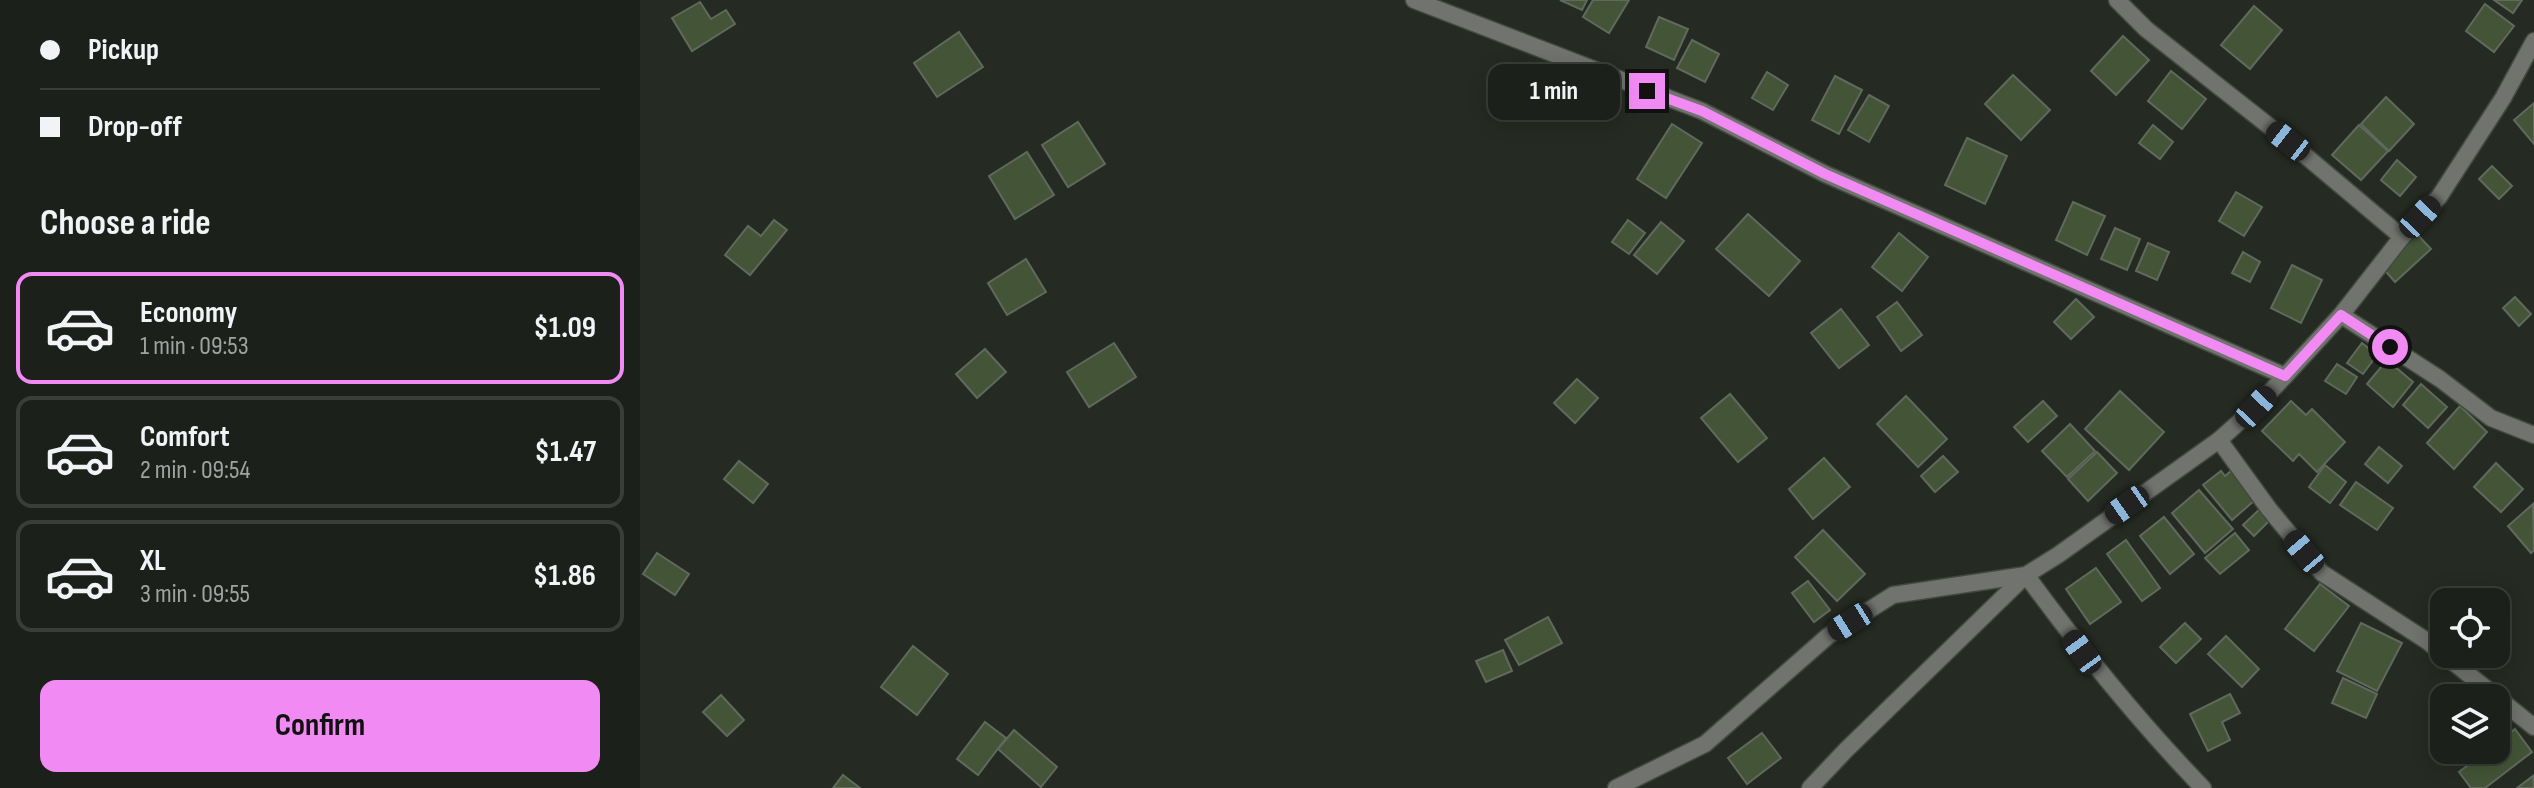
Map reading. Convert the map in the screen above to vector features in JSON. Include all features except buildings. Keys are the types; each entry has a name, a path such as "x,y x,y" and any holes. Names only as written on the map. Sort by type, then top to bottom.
{"street":[{"path":"1414,0 1702,111 1825,174 2285,376"},
{"path":"2117,0 2146,29 2288,141 2402,237"},
{"path":"1810,788 2026,575 2219,440 2256,407 2341,315 2402,237 2439,197 2503,98 2534,41"},
{"path":"2341,315 2440,379 2491,418 2534,435"},
{"path":"2219,440 2269,509 2322,573 2427,641 2534,727"},
{"path":"1616,788 1705,744 1828,636 1893,595 2026,575"},
{"path":"2026,575 2082,652 2156,740 2203,788"}],"route":[{"path":"1647,91 1702,111 1825,174 2285,376 2341,315 2390,347"}]}
